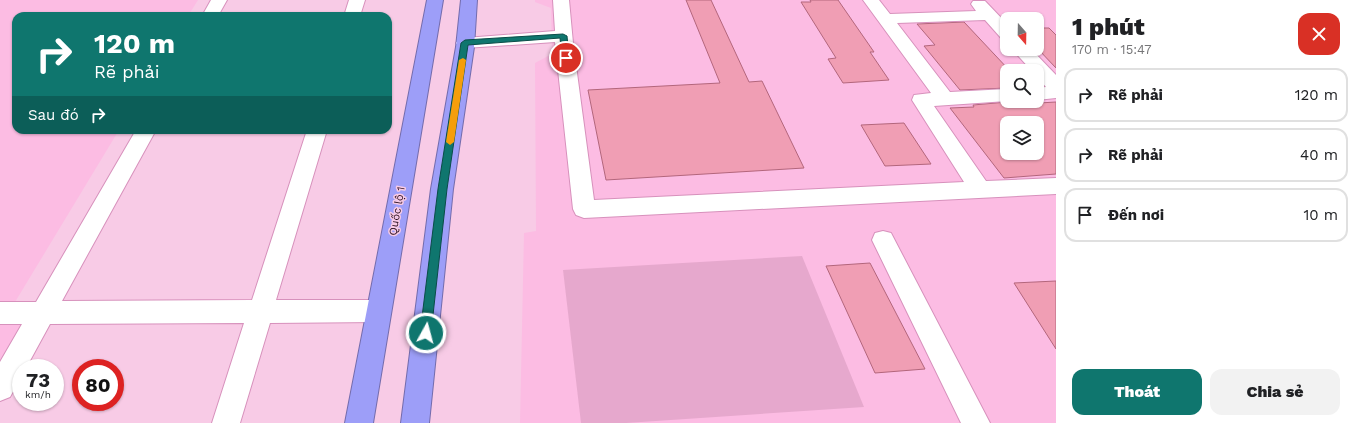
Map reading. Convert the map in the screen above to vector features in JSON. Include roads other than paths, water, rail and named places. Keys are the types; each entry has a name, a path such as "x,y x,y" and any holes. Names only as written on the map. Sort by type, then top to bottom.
{"highway":[{"name":"Quốc lộ 1","path":"359,423 435,0"},
{"path":"415,423 442,189 465,43 468,0"}],"street":[{"path":"212,12 219,0"},
{"path":"353,12 357,0"},
{"path":"561,0 563,36 584,209 1056,186"},
{"path":"871,0 945,99"},
{"path":"975,0 1000,27"},
{"path":"886,19 989,15"},
{"path":"465,43 563,36"},
{"path":"1028,56 1056,86"},
{"path":"1044,93 1056,92"},
{"path":"980,190 921,100 1000,95"},
{"path":"0,388 144,134"},
{"path":"226,423 316,134"},
{"path":"883,240 976,423"},
{"path":"0,313 379,311"}]}
